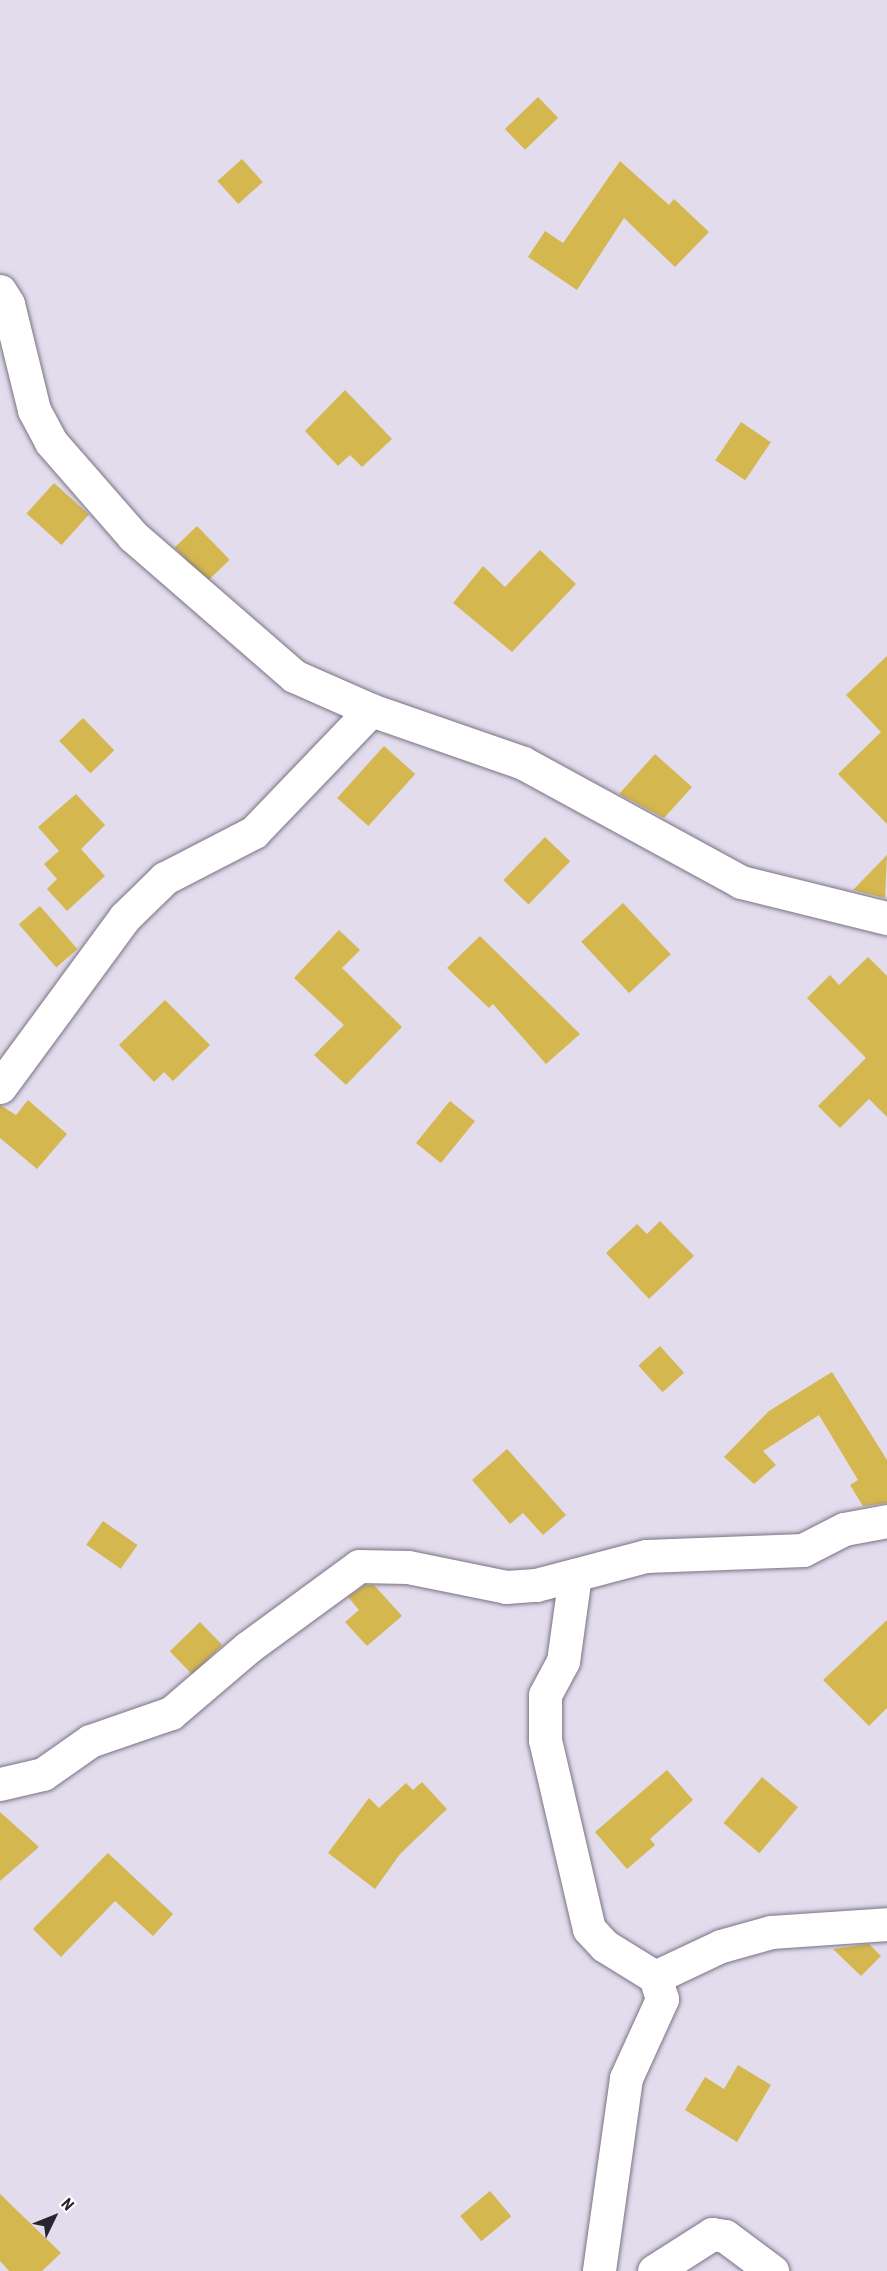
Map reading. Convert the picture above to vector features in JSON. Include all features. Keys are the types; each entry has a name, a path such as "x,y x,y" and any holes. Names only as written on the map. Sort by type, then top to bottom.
{"street":[{"path":"0,291 8,304 34,410 51,442 133,536 267,655 318,689 523,763 741,882 887,918"},
{"path":"0,1087 125,917 165,878 254,832 371,710"},
{"path":"0,1784 43,1774 90,1741 171,1713 247,1648 359,1566 408,1567 506,1587 574,1575 646,1556 803,1550 844,1529 887,1521"},
{"path":"574,1575 563,1661 545,1695 545,1740 589,1929 605,1946 655,1977 662,1999 626,2078 599,2271"},
{"path":"655,1977 721,1946 771,1932 887,1924"},
{"path":"654,2271 712,2234 725,2236 772,2271"}],"building":[{"path":"538,97 558,118 525,150 505,129"},
{"path":"242,159 263,182 238,204 217,181"},
{"path":"620,161 669,205 674,199 709,232 675,267 624,218 577,290 528,257 545,231 563,243"},
{"path":"345,390 392,439 362,467 350,455 338,466 305,431"},
{"path":"741,422 771,442 745,480 715,460"},
{"path":"54,483 89,514 61,545 27,513"},
{"path":"197,526 230,560 207,581 175,548"},
{"path":"540,550 576,584 512,652 453,603 483,566 505,587"},
{"path":"887,656 887,824 838,774 881,732 846,695"},
{"path":"83,718 114,750 91,773 59,741"},
{"path":"384,746 415,774 368,826 337,798"},
{"path":"655,754 692,787 664,818 619,794"},
{"path":"76,794 105,825 81,849 105,876 67,911 47,889 57,879 44,864 59,851 38,827"},
{"path":"545,837 570,861 528,904 503,880"},
{"path":"887,855 885,898 853,890"},
{"path":"623,903 671,954 629,993 581,942"},
{"path":"40,906 77,949 56,967 19,924"},
{"path":"339,930 360,950 342,968 402,1027 346,1085 314,1055 344,1025 294,978"},
{"path":"480,936 580,1034 546,1064 493,1004 489,1008 447,968"},
{"path":"868,957 887,976 887,1117 869,1099 840,1128 818,1106 866,1058 807,998 830,975 839,985"},
{"path":"165,1000 210,1045 173,1081 164,1072 154,1082 119,1045"},
{"path":"28,1100 67,1134 37,1169 0,1138 0,1105 16,1115"},
{"path":"450,1101 475,1121 441,1163 416,1143"},
{"path":"660,1221 694,1256 649,1299 606,1253 637,1224 647,1234"},
{"path":"660,1346 684,1373 663,1392 638,1365"},
{"path":"832,1372 887,1460 887,1503 863,1506 850,1485 858,1480 819,1415 763,1451 776,1465 754,1484 724,1457 769,1411"},
{"path":"507,1449 566,1515 543,1535 523,1513 510,1524 472,1480"},
{"path":"103,1521 137,1545 121,1569 86,1545"},
{"path":"365,1585 374,1585 402,1616 367,1646 345,1622 359,1610 348,1597"},
{"path":"887,1620 887,1708 869,1726 823,1680"},
{"path":"200,1622 222,1645 192,1674 170,1651"},
{"path":"667,1770 693,1800 650,1839 655,1845 627,1869 595,1832"},
{"path":"762,1777 798,1807 759,1853 723,1823"},
{"path":"422,1782 447,1809 400,1854 375,1889 328,1853 369,1798 379,1808 406,1783 413,1790"},
{"path":"0,1812 39,1847 0,1881"},
{"path":"108,1853 173,1914 153,1936 115,1901 61,1957 33,1929"},
{"path":"869,1944 881,1956 861,1976 833,1949"},
{"path":"738,2065 771,2085 737,2142 685,2110 705,2077 724,2089"},
{"path":"490,2191 511,2216 481,2241 460,2216"},
{"path":"0,2194 61,2253 42,2271 9,2271 0,2261"}]}
